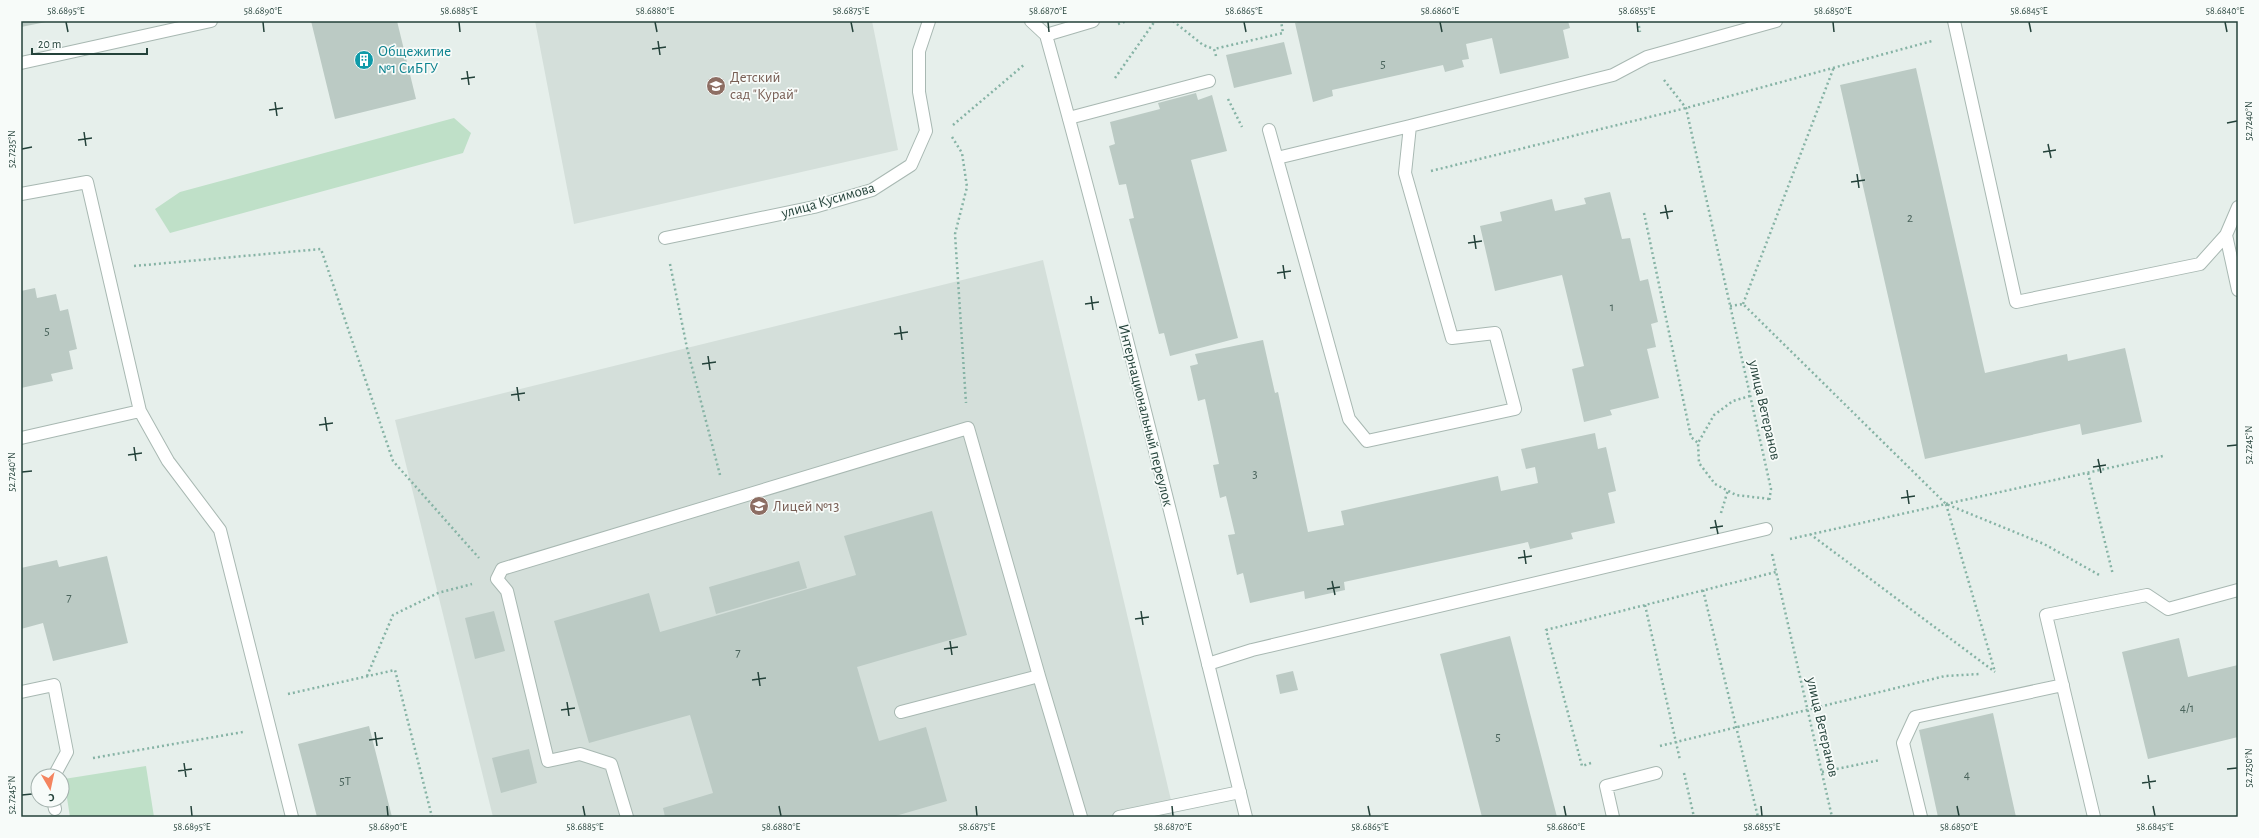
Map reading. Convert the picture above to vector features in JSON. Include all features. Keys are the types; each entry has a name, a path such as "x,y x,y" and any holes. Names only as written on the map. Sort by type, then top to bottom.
{"street":[{"path":"21,63 210,21"},
{"name":"улица Кусимова","path":"665,238 814,207 872,190 911,165 926,131 919,92 919,51 929,21"},
{"path":"1031,21 1047,40 1093,21"},
{"path":"1277,158 1613,75 1647,57 1776,21"},
{"path":"1954,21 2016,302 2200,264 2226,235 2238,207"},
{"name":"Интернациональный переулок","path":"1047,40 1069,118 1143,402 1246,817"},
{"path":"1069,118 1209,81"},
{"path":"1269,130 1349,419 1367,441 1515,409 1495,333 1452,338 1405,173 1410,126"},
{"path":"21,194 87,182 140,411 168,461 220,530 292,817"},
{"path":"2226,235 2238,290"},
{"path":"21,438 140,411"},
{"path":"627,817 611,764 580,754 548,761 507,590 497,579 502,569 968,428 1039,676 1082,817"},
{"path":"1208,664 1252,650 1766,529"},
{"path":"2094,817 2046,615 2146,595 2168,609 2238,590"},
{"path":"901,712 1039,676"},
{"path":"21,692 54,685 67,752 58,768"},
{"path":"1921,817 1903,743 1915,717 2063,685"},
{"path":"1613,817 1606,786 1656,772"},
{"path":"1119,817 1240,792"}],"path":[{"path":"1173,21 1203,45 1214,49 1283,33 1281,21"},
{"name":"улица Ветеранов","path":"1638,21 1647,57 1686,108 1771,489 1766,529 1832,817"},
{"path":"1405,173 1431,171 1686,108 1957,34"},
{"path":"948,130 1047,40"},
{"path":"1214,49 1218,63"},
{"path":"1743,304 1834,67"},
{"path":"1224,92 1246,134 1269,130"},
{"path":"951,135 962,153 967,187 955,234 968,428"},
{"path":"1644,213 1691,437 1698,443"},
{"path":"665,238 687,348 727,501"},
{"path":"107,269 321,249 393,461 497,579 438,592 393,615 367,676"},
{"path":"1730,306 1743,304"},
{"path":"1743,304 1946,504 2044,544 2114,583"},
{"path":"1750,396 1733,401 1714,415 1698,443 1699,463 1715,484 1736,495 1770,499"},
{"path":"1769,543 2163,456"},
{"path":"2088,473 2118,601"},
{"path":"1946,504 2003,698"},
{"path":"1810,534 1995,672"},
{"path":"1597,762 1582,766 1546,630 1776,572"},
{"path":"1702,590 1758,817"},
{"path":"1644,605 1681,763"},
{"path":"263,700 395,670 432,817"},
{"path":"1988,673 1995,672"},
{"path":"1654,748 1945,676 1981,674"},
{"path":"67,752 94,759 269,728"},
{"path":"1822,772 1906,754"},
{"path":"1683,770 1694,817"}],"shaded area":[{"name":"Детский сад \"Курай\"","path":"535,21 872,21 898,150 574,224"},
{"name":"Лицей №13","path":"1043,260 1175,817 493,817 395,420"}],"green space":[{"path":"454,118 471,133 463,153 170,233 155,209 180,192"},
{"path":"146,766 154,817 70,817 69,808 70,808 70,778"}],"building":[{"path":"21,21 46,21 46,22 21,27"},
{"name":"Общежитие №1 СиБГУ","path":"311,21 397,21 416,99 335,119"},
{"path":"1303,21 1568,21 1570,28 1563,30 1569,58 1500,74 1492,38 1466,44 1469,59 1462,60 1464,67 1445,72 1443,65 1332,90 1333,96 1313,102 1295,23"},
{"path":"1284,42 1292,74 1234,88 1226,55"},
{"path":"1916,68 1985,373 2067,354 2068,361 2125,348 2142,422 2082,435 2080,424 1925,459 1840,85"},
{"path":"1196,93 1198,100 1212,95 1227,151 1191,160 1238,338 1170,356 1164,333 1159,334 1129,219 1134,218 1126,184 1119,185 1109,146 1115,144 1110,122 1160,109 1158,103"},
{"path":"1610,192 1622,239 1630,238 1640,281 1648,279 1658,322 1651,324 1656,347 1647,349 1659,398 1610,410 1612,415 1584,422 1572,369 1584,366 1562,275 1495,291 1480,226 1502,221 1500,212 1552,199 1555,211 1586,204 1584,198"},
{"path":"35,288 37,298 56,294 60,311 68,309 77,349 69,351 73,369 51,374 53,381 21,388 21,291"},
{"path":"1263,340 1275,393 1278,392 1308,532 1344,525 1341,511 1498,476 1501,491 1538,483 1535,467 1526,469 1521,449 1595,433 1598,449 1606,447 1616,491 1608,493 1615,523 1571,533 1573,539 1530,549 1528,542 1344,582 1345,590 1305,599 1304,591 1250,603 1243,573 1237,575 1228,535 1235,534 1226,496 1220,498 1213,465 1219,464 1205,399 1198,401 1190,366 1198,364 1195,354"},
{"path":"932,511 967,635 857,667 879,741 926,727 947,801 892,817 665,817 663,808 713,793 690,715 589,743 554,621 649,593 660,632 856,575 844,536"},
{"path":"107,556 128,643 53,661 43,623 21,629 21,568 57,560 59,567"},
{"path":"799,561 807,588 716,614 709,587"},
{"path":"494,611 505,651 475,659 465,618"},
{"path":"1510,636 1557,817 1482,817 1440,654"},
{"path":"2179,638 2188,677 2238,665 2238,737 2148,759 2122,652"},
{"path":"1293,671 1298,690 1280,694 1276,675"},
{"path":"1993,713 2016,817 1938,817 1919,730"},
{"path":"369,726 392,817 317,817 298,744"},
{"path":"529,749 537,783 501,793 492,758"}],"place":[{"name":"Общежитие №1 СиБГУ","path":"364,60"},
{"name":"Детский сад \"Курай\"","path":"716,86"},
{"name":"Лицей №13","path":"759,506"}]}
